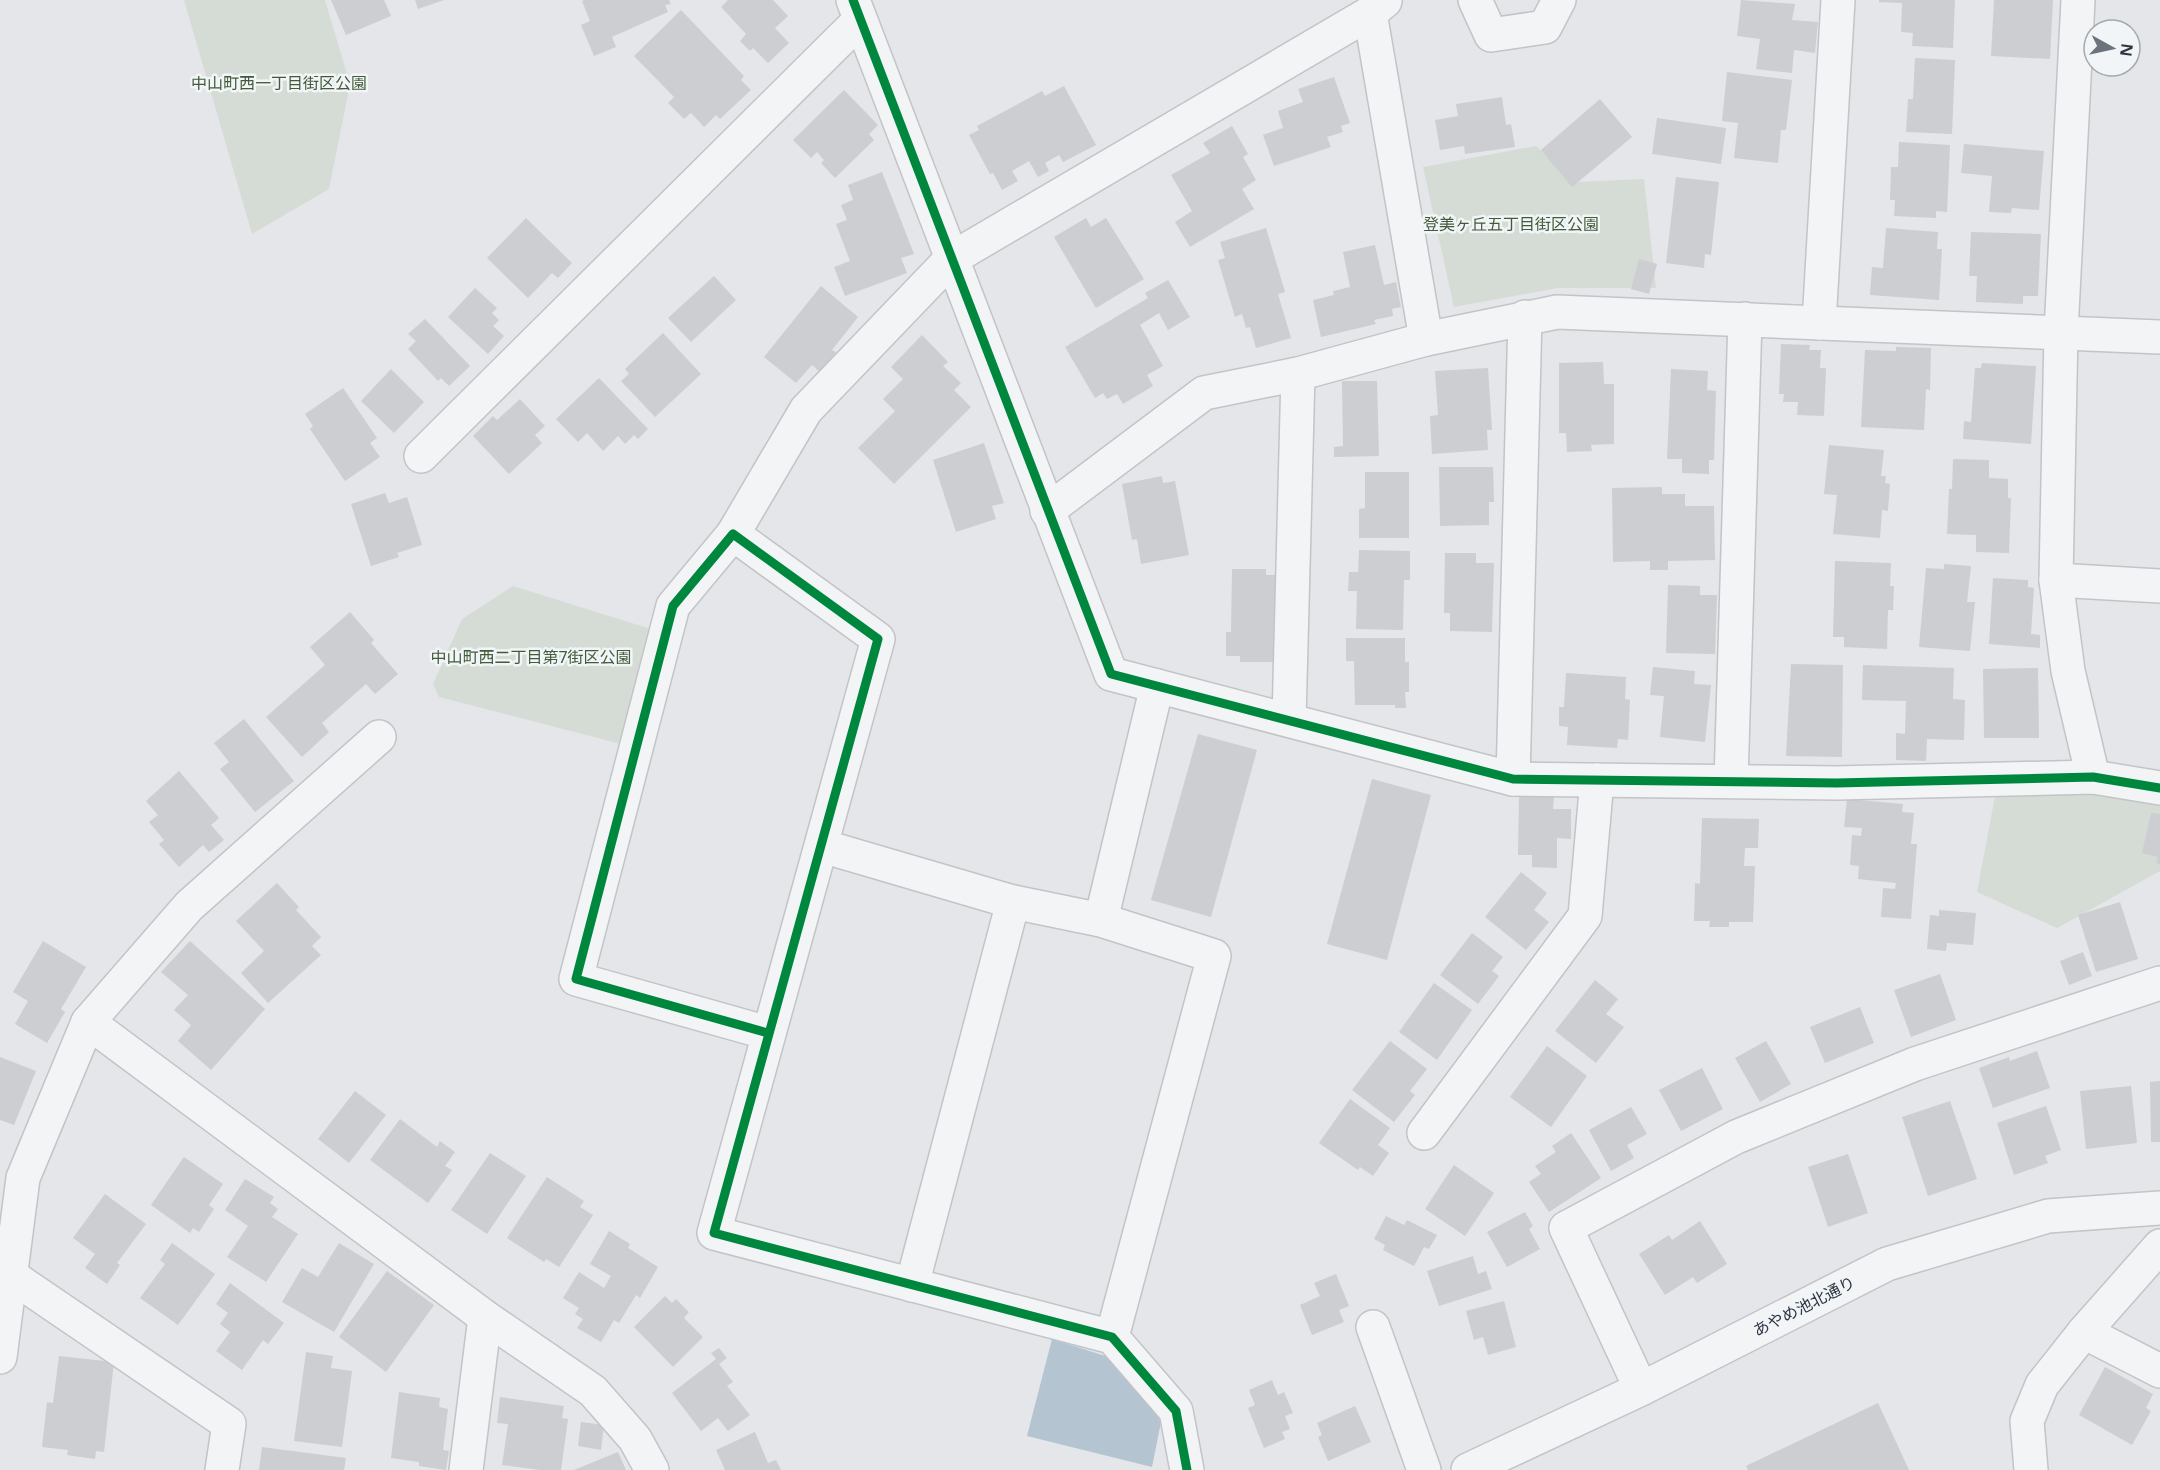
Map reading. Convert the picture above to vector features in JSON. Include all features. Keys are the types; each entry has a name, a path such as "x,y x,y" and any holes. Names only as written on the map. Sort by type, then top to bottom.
{"street":[{"path":"1475,0 1491,35 1545,27 1559,0"},
{"path":"1819,323 1838,0"},
{"path":"2078,0 2061,332 2056,580 2068,671 2093,777"},
{"path":"768,1034 576,979 673,606 733,534 806,410 951,259 1378,6 1426,339"},
{"path":"421,456 857,10 1111,674 1513,779 1836,783 2093,777 2160,788"},
{"path":"1047,511 1204,393 1298,374 1426,339 1525,317 1557,312 2160,337"},
{"path":"1513,779 1525,317"},
{"path":"1731,781 1745,319"},
{"path":"1289,720 1298,374"},
{"path":"733,534 879,639 714,1233 1112,1337 1176,1412 1187,1470"},
{"path":"2056,580 2160,586"},
{"path":"1101,920 1157,686"},
{"path":"0,1357 23,1178 88,1022 189,906 379,736"},
{"path":"1424,1133 1585,916 1597,780"},
{"path":"822,846 1013,902 1101,920 1214,956 1112,1337"},
{"path":"912,1285 1013,902"},
{"path":"1641,1389 1566,1228 1736,1137 1915,1064 2160,983"},
{"path":"88,1022 486,1317 592,1391 635,1439 652,1470"},
{"name":"あやめ池北通り","path":"1468,1470 1641,1389 1887,1264 2048,1216 2160,1208"},
{"path":"2031,1470 2027,1421 2042,1385 2084,1332 2160,1246"},
{"path":"10,1275 229,1424 222,1470"},
{"path":"466,1470 486,1317"},
{"path":"1372,1328 1424,1470"},
{"path":"2084,1332 2160,1371"}],"green space":[{"name":"中山町西一丁目街区公園","path":"184,0 325,0 350,84 329,189 252,234"},
{"name":"登美ヶ丘五丁目街区公園","path":"1536,146 1577,182 1644,179 1656,288 1558,288 1454,307 1423,167"},
{"name":"中山町西二丁目第7街区公園","path":"513,586 654,630 621,744 439,697 433,684 462,619"},
{"path":"1996,791 2160,794 2160,871 2057,928 1977,892"}],"water":[{"path":"1052,1339 1118,1360 1161,1422 1152,1467 1027,1436"}],"building":[{"path":"331,0 384,0 391,16 346,35"},
{"path":"415,0 444,0 418,9"},
{"path":"669,0 671,4 665,5 668,12 612,37 616,47 594,56 581,25 590,21 582,1"},
{"path":"728,0 773,0 788,16 775,28 789,43 768,63 753,48 750,51 740,41 746,34 721,7"},
{"path":"1741,0 1795,4 1792,20 1818,22 1815,53 1794,50 1792,73 1756,69 1760,39 1737,36"},
{"path":"1879,0 1955,0 1953,48 1912,46 1913,33 1901,32 1902,3 1879,2"},
{"path":"1994,0 2053,0 2050,59 1991,56"},
{"path":"681,10 744,76 741,80 751,90 720,119 716,115 704,127 691,113 684,119 668,103 674,97 634,56"},
{"path":"1915,58 1955,60 1952,134 1906,132 1908,99 1913,99"},
{"path":"1727,72 1792,80 1786,130 1781,130 1778,163 1734,158 1738,123 1722,121"},
{"path":"1334,77 1350,123 1341,126 1343,132 1327,137 1331,147 1274,166 1263,135 1283,128 1278,111 1303,102 1298,89"},
{"path":"1064,86 1096,145 1063,162 1059,155 1045,163 1049,171 1038,177 1029,161 1012,171 1018,181 1002,190 993,173 990,174 969,135 979,130 977,126 1042,91 1045,96"},
{"path":"844,90 878,125 869,134 874,140 835,178 821,163 824,160 817,152 811,158 793,140"},
{"path":"1502,97 1506,125 1511,124 1515,147 1465,154 1464,146 1440,150 1435,120 1458,116 1456,104"},
{"path":"1600,99 1632,137 1572,187 1541,150"},
{"path":"1657,118 1726,128 1721,164 1652,154"},
{"path":"1232,126 1248,154 1243,157 1256,180 1242,189 1254,209 1190,247 1175,222 1192,211 1171,175 1210,153 1203,143"},
{"path":"1899,142 1950,145 1947,212 1936,211 1936,218 1894,216 1895,200 1890,200 1891,167 1898,167"},
{"path":"1964,144 2044,151 2039,210 2012,208 2011,213 1989,212 1992,176 1961,173"},
{"path":"882,172 914,254 901,258 907,273 845,296 834,267 850,261 836,224 847,220 841,205 853,200 848,185"},
{"path":"1676,177 1719,182 1711,255 1705,254 1704,268 1666,263"},
{"path":"526,218 572,263 558,278 552,273 528,298 487,258"},
{"path":"1086,218 1091,227 1106,218 1144,279 1096,308 1054,237"},
{"path":"1266,228 1285,292 1278,294 1291,338 1256,348 1250,327 1246,328 1242,314 1235,317 1218,260 1225,258 1220,242"},
{"path":"1886,228 1938,232 1937,249 1942,249 1939,300 1870,295 1872,267 1883,268"},
{"path":"1971,232 2041,234 2038,296 2023,296 2023,304 1976,302 1977,276 1969,276"},
{"path":"1375,245 1384,285 1396,282 1401,307 1392,309 1393,316 1374,320 1376,324 1321,337 1313,300 1334,295 1333,291 1350,287 1343,252"},
{"path":"1639,259 1657,264 1649,294 1631,289"},
{"path":"714,276 736,300 691,342 668,318"},
{"path":"1168,280 1190,317 1168,330 1159,313 1140,325 1163,366 1147,375 1153,386 1123,404 1117,394 1107,399 1103,393 1095,398 1065,347 1148,298 1145,293"},
{"path":"821,286 858,317 832,350 836,352 820,372 812,365 796,383 764,357"},
{"path":"475,288 497,308 492,313 499,320 493,326 504,336 488,354 448,317"},
{"path":"425,319 470,366 449,386 441,378 438,381 408,349 416,341 408,334"},
{"path":"663,333 701,374 655,417 621,381 629,374 625,369"},
{"path":"922,335 948,362 943,366 961,383 954,390 971,407 894,484 858,448 895,411 883,399 903,379 891,367"},
{"path":"1781,344 1810,345 1809,350 1821,350 1820,368 1826,368 1824,416 1797,415 1798,402 1783,402 1784,394 1779,394"},
{"path":"1896,347 1931,348 1930,390 1926,389 1924,430 1861,427 1865,350 1896,351"},
{"path":"1603,362 1604,384 1614,384 1614,444 1591,445 1592,451 1567,452 1566,433 1559,433 1559,363"},
{"path":"1982,363 2036,366 2031,444 1963,439 1964,421 1971,422 1975,368 1981,368"},
{"path":"1488,368 1492,430 1487,430 1488,450 1432,454 1430,416 1438,415 1435,371"},
{"path":"391,369 424,402 394,433 361,401"},
{"path":"1671,369 1708,371 1707,390 1716,391 1714,460 1709,460 1709,474 1682,473 1682,459 1667,459"},
{"path":"599,378 648,429 638,439 634,435 625,444 618,436 603,451 587,433 578,442 556,419"},
{"path":"1342,381 1377,381 1379,456 1334,457 1334,447 1343,446"},
{"path":"343,388 377,438 370,443 380,457 345,481 310,429 313,426 305,414"},
{"path":"520,399 545,426 535,435 542,443 509,474 473,436 493,416 497,420"},
{"path":"984,443 1004,503 992,506 996,519 956,532 933,460"},
{"path":"1829,445 1884,450 1881,476 1886,476 1885,483 1890,484 1888,511 1882,510 1880,538 1833,534 1837,495 1824,494"},
{"path":"1953,459 1989,460 1989,478 2008,479 2008,498 2011,498 2009,553 1976,552 1976,535 1947,534"},
{"path":"1439,467 1493,467 1494,502 1489,502 1489,525 1440,526"},
{"path":"1365,472 1409,472 1409,538 1359,538 1359,509 1365,508"},
{"path":"1162,476 1163,483 1175,481 1189,555 1141,564 1137,539 1132,540 1122,484"},
{"path":"1662,487 1662,494 1685,494 1685,506 1714,506 1715,560 1668,561 1668,570 1650,570 1650,561 1613,562 1612,488"},
{"path":"385,493 389,503 407,497 422,545 397,553 399,557 371,566 351,504"},
{"path":"1359,550 1410,551 1410,580 1404,580 1403,630 1356,629 1357,591 1348,591 1349,572 1358,572"},
{"path":"1445,553 1476,553 1476,563 1494,563 1492,632 1450,631 1450,613 1444,613"},
{"path":"1835,561 1891,563 1890,586 1894,586 1893,610 1888,610 1887,649 1844,647 1844,637 1833,637"},
{"path":"1944,564 1971,566 1967,602 1975,602 1970,651 1919,647 1926,568 1944,569"},
{"path":"1232,569 1266,569 1266,575 1278,575 1278,662 1240,662 1240,656 1226,656 1226,632 1231,632"},
{"path":"1993,578 2028,580 2028,587 2034,588 2031,634 2040,635 2040,648 1989,644"},
{"path":"1668,585 1700,586 1700,595 1717,595 1715,654 1666,653"},
{"path":"350,612 374,640 371,643 398,674 375,694 366,684 322,723 329,732 302,757 266,717 325,665 310,647"},
{"path":"1346,638 1405,638 1405,662 1409,662 1409,692 1405,692 1406,708 1395,708 1395,705 1355,705 1354,661 1346,661"},
{"path":"1791,664 1843,665 1842,757 1786,756"},
{"path":"1863,665 1954,668 1953,699 1965,700 1964,740 1927,739 1926,761 1896,760 1896,733 1905,734 1906,701 1862,700"},
{"path":"1653,667 1695,671 1694,684 1711,685 1705,742 1660,737 1664,696 1650,695"},
{"path":"2038,668 2039,738 1984,738 1983,669"},
{"path":"1566,673 1626,677 1625,699 1630,700 1628,740 1618,739 1617,748 1567,745 1568,727 1559,726 1559,707 1564,707"},
{"path":"244,719 294,781 255,812 220,769 229,762 214,743"},
{"path":"1198,734 1257,750 1211,917 1151,900"},
{"path":"179,771 219,818 211,825 224,840 209,852 203,845 179,867 159,844 164,840 149,822 158,815 146,801"},
{"path":"1372,779 1431,795 1387,960 1327,944"},
{"path":"1519,796 1554,797 1553,809 1571,809 1571,839 1557,838 1557,868 1532,867 1532,855 1518,855"},
{"path":"1847,799 1903,804 1902,812 1914,813 1911,844 1917,844 1911,919 1881,917 1883,888 1895,889 1896,883 1858,879 1859,866 1850,865 1852,835 1861,836 1862,828 1844,827"},
{"path":"2151,813 2160,814 2160,864 2156,863 2158,857 2142,853"},
{"path":"1702,818 1759,819 1758,848 1745,848 1744,866 1755,866 1753,922 1729,922 1729,927 1709,927 1710,921 1694,921 1695,883 1700,884"},
{"path":"1521,872 1547,893 1534,910 1549,922 1526,950 1485,917"},
{"path":"277,883 299,907 296,910 321,937 312,946 321,955 268,1003 241,973 264,951 236,921"},
{"path":"2120,902 2138,959 2096,972 2078,915"},
{"path":"1939,910 1976,913 1973,945 1947,943 1946,951 1927,949 1930,915 1939,916"},
{"path":"1472,933 1503,957 1492,971 1499,976 1478,1004 1440,975"},
{"path":"43,941 86,967 61,1009 65,1012 47,1043 15,1024 28,1001 13,992"},
{"path":"190,941 265,1009 211,1070 178,1041 191,1025 174,1010 188,995 161,972"},
{"path":"2083,952 2092,976 2069,985 2060,961"},
{"path":"1940,974 1956,1020 1911,1037 1894,990"},
{"path":"1595,980 1618,999 1606,1014 1624,1027 1596,1063 1555,1031"},
{"path":"1434,983 1472,1010 1437,1060 1399,1032"},
{"path":"1860,1007 1874,1043 1825,1063 1810,1027"},
{"path":"1390,1041 1427,1069 1410,1091 1415,1095 1394,1122 1352,1090"},
{"path":"1766,1041 1791,1084 1760,1102 1735,1058"},
{"path":"1547,1046 1587,1076 1551,1127 1510,1097"},
{"path":"2037,1051 2050,1088 1993,1108 1979,1068 2009,1057 2010,1061"},
{"path":"0,1057 36,1071 14,1125 0,1120"},
{"path":"1702,1068 1723,1109 1681,1131 1659,1090"},
{"path":"2160,1081 2160,1142 2151,1142 2150,1082"},
{"path":"2131,1086 2137,1143 2086,1149 2080,1091"},
{"path":"355,1091 386,1115 349,1163 318,1139"},
{"path":"1350,1099 1390,1128 1378,1145 1389,1153 1373,1176 1360,1167 1358,1170 1319,1143"},
{"path":"1950,1101 1977,1179 1928,1196 1902,1117"},
{"path":"2046,1106 2061,1150 2045,1156 2048,1163 2014,1175 1997,1123"},
{"path":"1631,1107 1647,1134 1627,1145 1634,1158 1611,1171 1589,1130"},
{"path":"400,1119 437,1147 440,1141 455,1152 445,1166 452,1170 428,1203 370,1160"},
{"path":"1571,1133 1601,1178 1549,1212 1529,1182 1541,1174 1535,1166 1556,1152 1552,1146"},
{"path":"490,1153 526,1176 487,1234 451,1210"},
{"path":"1848,1154 1868,1213 1828,1227 1808,1167"},
{"path":"184,1157 223,1184 209,1205 214,1209 199,1232 193,1228 190,1233 151,1205"},
{"path":"1454,1165 1494,1193 1465,1236 1425,1209"},
{"path":"547,1177 584,1201 580,1207 593,1215 559,1267 546,1259 544,1262 507,1238"},
{"path":"245,1179 274,1197 270,1203 278,1209 272,1217 298,1234 266,1282 227,1257 248,1226 225,1210"},
{"path":"105,1194 146,1224 117,1263 120,1265 107,1284 85,1268 95,1254 73,1238"},
{"path":"1525,1212 1533,1226 1529,1229 1540,1249 1507,1267 1487,1232"},
{"path":"1386,1216 1404,1225 1407,1220 1437,1235 1429,1249 1424,1247 1414,1266 1383,1250 1385,1245 1374,1239"},
{"path":"1700,1221 1727,1264 1697,1283 1693,1277 1665,1295 1639,1254 1669,1235 1672,1240"},
{"path":"609,1231 630,1244 628,1248 658,1267 640,1298 636,1295 619,1323 614,1320 601,1342 577,1328 583,1319 575,1314 579,1308 563,1298 579,1272 604,1288 611,1276 590,1264"},
{"path":"172,1243 215,1274 178,1325 140,1298 165,1264 160,1260"},
{"path":"339,1243 374,1264 334,1332 282,1302 302,1268 318,1277"},
{"path":"1473,1256 1478,1274 1486,1271 1492,1289 1439,1306 1427,1271"},
{"path":"387,1271 434,1305 386,1372 339,1337"},
{"path":"1336,1274 1349,1306 1339,1310 1344,1322 1312,1335 1300,1305 1320,1296 1314,1283"},
{"path":"230,1283 284,1323 268,1344 263,1340 242,1370 216,1351 230,1332 220,1324 228,1313 216,1304"},
{"path":"665,1296 672,1303 676,1299 689,1312 684,1318 703,1337 673,1367 634,1327"},
{"path":"1504,1301 1516,1347 1488,1355 1483,1337 1474,1340 1466,1311"},
{"path":"719,1348 727,1358 719,1364 733,1382 727,1386 750,1415 728,1431 718,1418 701,1431 672,1393 716,1359 711,1353"},
{"path":"306,1352 333,1356 331,1368 352,1371 342,1447 294,1441"},
{"path":"59,1356 114,1362 104,1452 96,1451 95,1459 67,1455 68,1450 42,1447 47,1402 53,1403"},
{"path":"2105,1367 2153,1394 2146,1408 2151,1411 2132,1445 2079,1415"},
{"path":"1272,1380 1278,1395 1284,1392 1293,1413 1285,1416 1290,1429 1282,1432 1285,1439 1264,1448 1248,1408 1255,1405 1249,1390"},
{"path":"399,1392 440,1398 439,1407 448,1409 443,1450 449,1451 446,1470 419,1466 419,1462 391,1458"},
{"path":"500,1397 564,1406 562,1418 568,1419 561,1470 502,1465 508,1424 497,1423"},
{"path":"1878,1403 1909,1470 1748,1470 1746,1466"},
{"path":"1355,1406 1371,1442 1328,1461 1318,1437 1322,1435 1317,1423"},
{"path":"581,1422 604,1425 601,1450 578,1446"},
{"path":"755,1432 768,1463 776,1460 781,1470 725,1470 716,1450"},
{"path":"262,1447 346,1458 344,1470 259,1470"},
{"path":"618,1452 626,1470 574,1470"}],"cycle path":[{"path":"853,0 1111,674 1513,779 1836,783 2093,777 2160,788"},
{"path":"768,1033 576,979 673,606 733,534 878,639 714,1233 1112,1337 1176,1411 1187,1470"}]}
